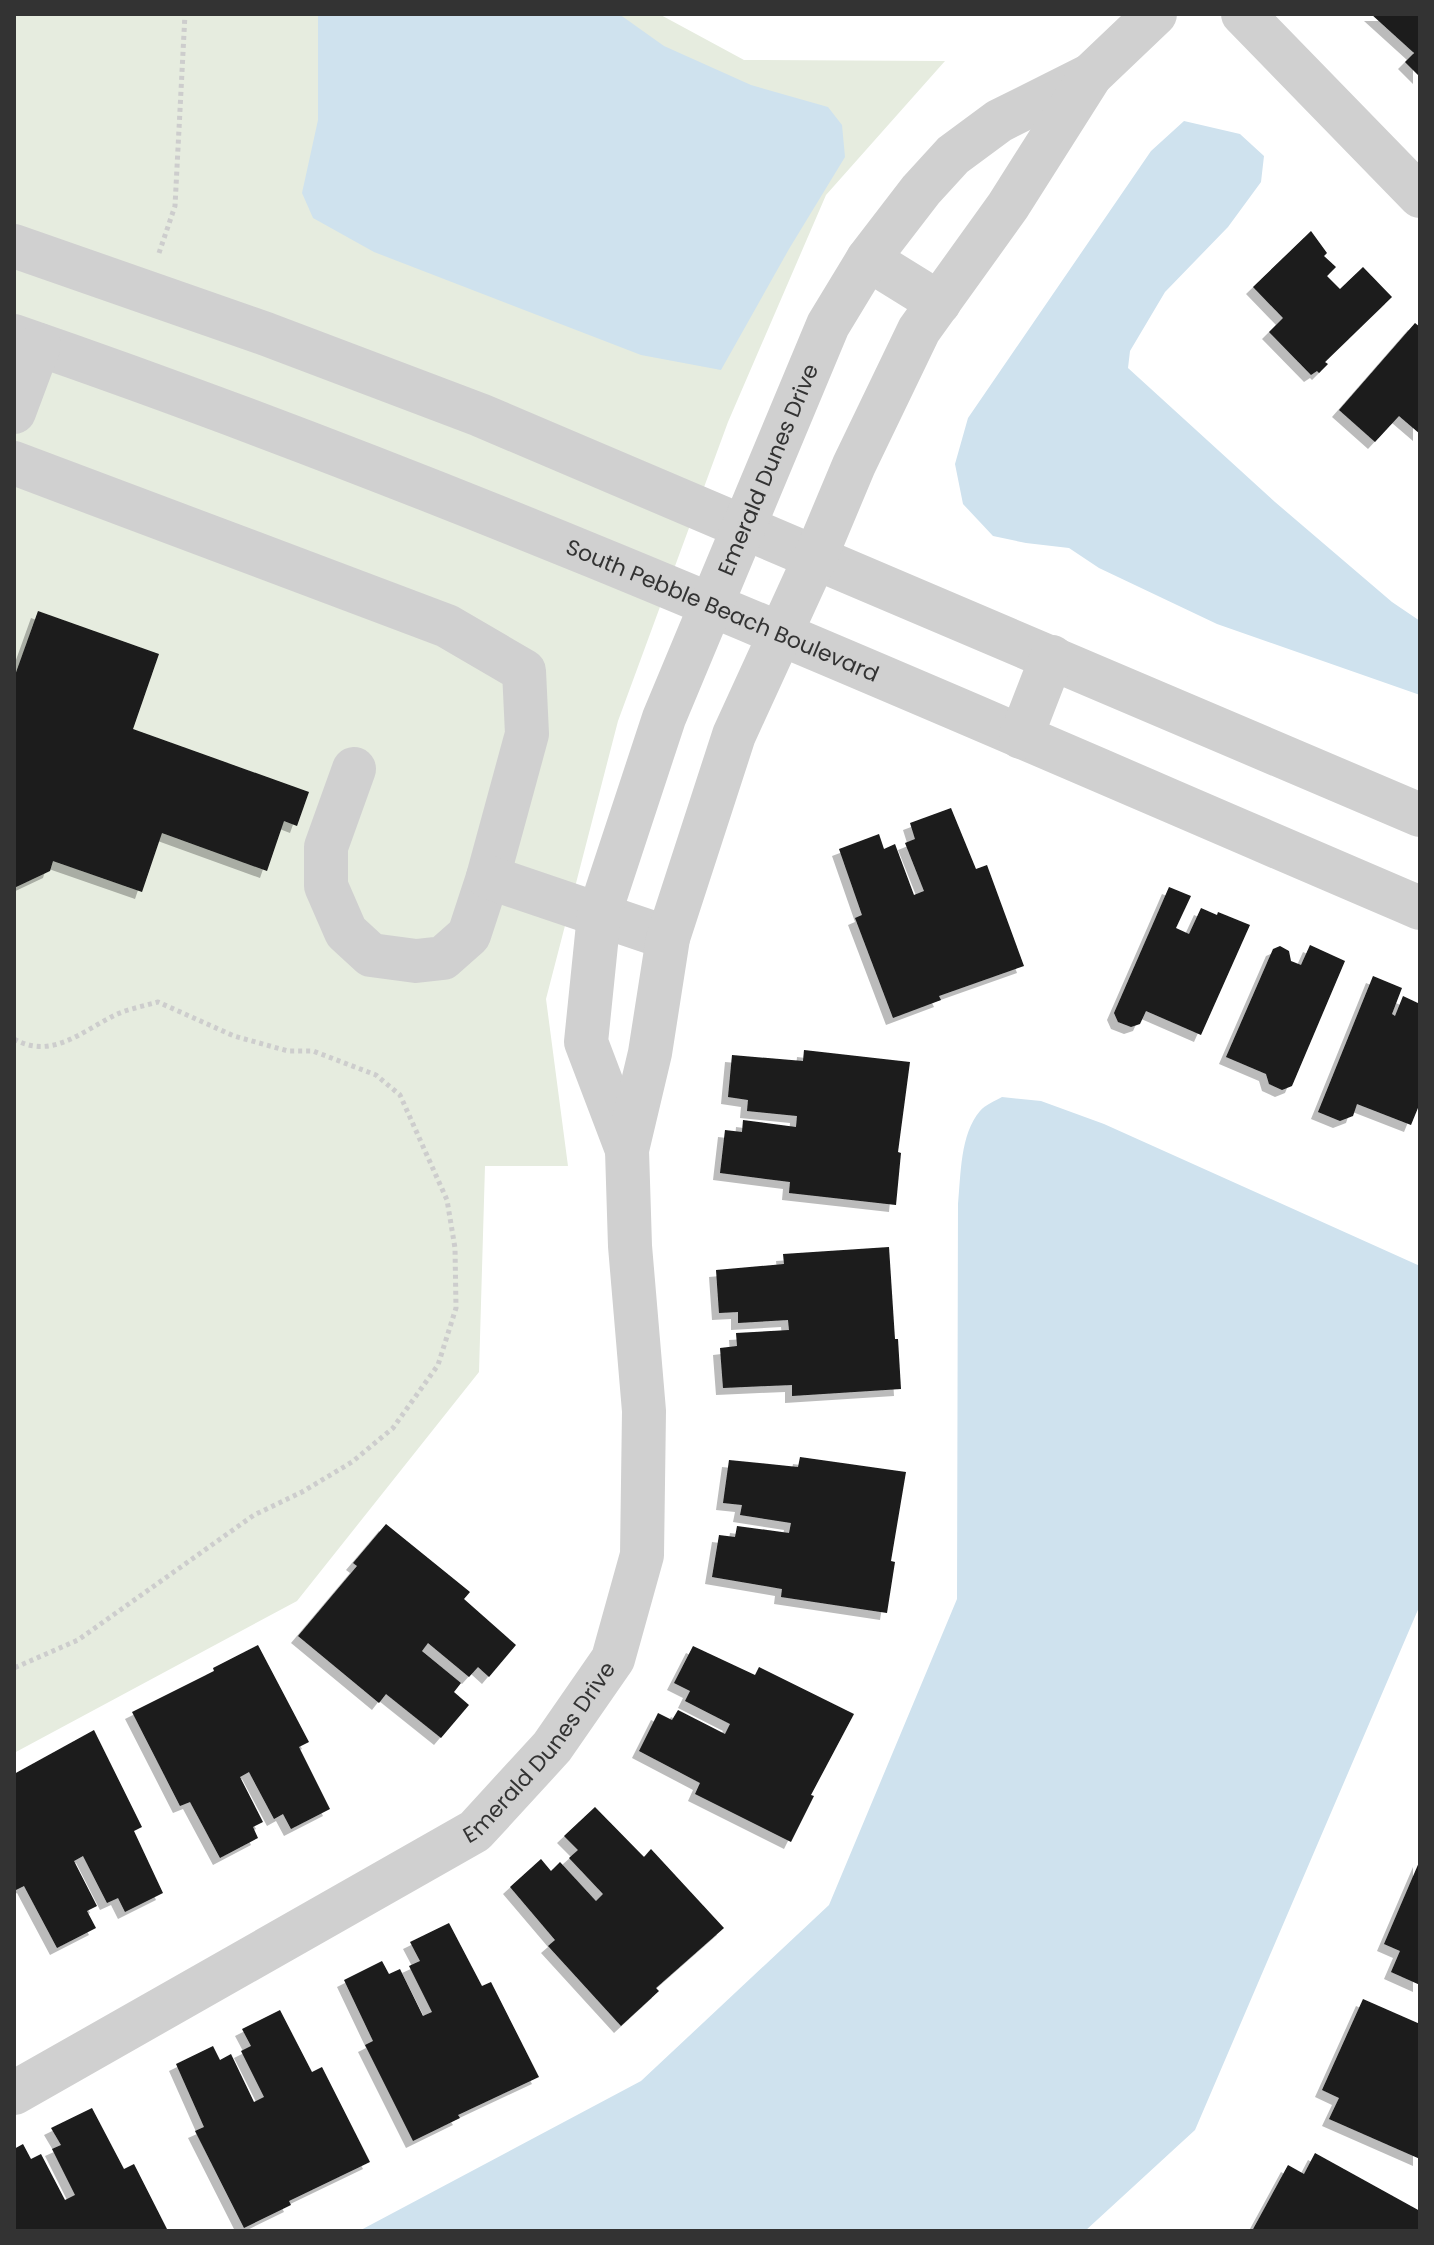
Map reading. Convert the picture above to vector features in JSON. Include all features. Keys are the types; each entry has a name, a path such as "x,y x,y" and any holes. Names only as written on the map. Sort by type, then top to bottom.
{"street":[{"name":"Emerald Dunes Drive","path":"14,2093 475,1831 552,1747 613,1659 642,1555 644,1411 630,1246 627,1150 650,1053 668,938 734,735 854,465 919,330 1008,206 1091,75 1155,14"},
{"path":"1243,14 1420,196"},
{"name":"Emerald Dunes Drive","path":"627,1150 586,1042 599,915 664,718 828,325 868,259 921,190 953,155 999,121 1091,75"},
{"path":"14,246 441,400 1420,815"},
{"path":"868,259 939,303"},
{"path":"14,412 26,340"},
{"name":"South Pebble Beach Boulevard","path":"26,340 454,498 781,633 1420,908"},
{"path":"14,463 447,626 524,671 527,734 488,877 469,935 443,958 416,961 371,955 346,932 326,886 326,847 354,769"},
{"path":"1021,737 1052,657"},
{"path":"488,877 668,938"}],"path":[{"path":"145,291 175,206 185,14"},
{"path":"14,1039 28,1046 49,1047 66,1042 116,1014 158,1002 234,1036 288,1051 313,1051 376,1075 400,1095 447,1200 455,1248 456,1308 438,1365 393,1428 352,1462 302,1492 254,1515 78,1640 14,1668"}],"shaded area":[{"path":"14,14 659,14 744,60 945,61 826,195 728,422 618,721 546,999 568,1166 485,1166 479,1372 297,1601 14,1753"}],"water":[{"path":"318,14 619,14 664,46 751,85 828,107 842,125 845,157 721,370 641,355 374,252 313,218 302,193 318,120"},
{"path":"1184,121 1240,134 1264,156 1261,182 1228,227 1165,292 1130,351 1128,368 1275,502 1392,602 1420,621 1420,695 1217,624 1099,568 1069,548 993,536 963,504 955,464 968,418 1151,151"},
{"path":"1002,1097 1041,1101 1104,1124 1420,1266 1420,1605 1195,2130 1085,2231 359,2231 641,2081 829,1905 957,1599 958,1204 961,1168 973,1120 987,1105"}],"building":[{"path":"1371,14 1420,14 1420,77 1405,62 1414,53"},
{"path":"1311,231 1327,253 1324,256 1336,267 1327,276 1340,289 1363,267 1392,297 1325,362 1328,364 1319,373 1317,371 1311,375 1269,332 1283,318 1253,287"},
{"path":"1415,323 1420,327 1420,434 1399,416 1375,442 1339,410"},
{"path":"38,611 159,654 133,729 309,792 297,826 284,821 267,871 162,833 142,892 53,861 50,871 14,888 14,678"},
{"path":"951,808 976,869 987,865 1024,966 939,996 941,1000 893,1018 855,918 862,915 839,849 879,834 884,849 895,844 914,895 924,891 905,843 915,839 910,823"},
{"path":"1169,887 1191,896 1176,928 1189,934 1201,908 1250,925 1201,1035 1146,1011 1140,1024 1131,1027 1118,1022 1114,1013"},
{"path":"1310,945 1345,961 1292,1086 1282,1090 1269,1084 1266,1074 1226,1057 1273,949 1280,946 1289,951 1291,961 1301,965"},
{"path":"1373,976 1402,988 1392,1014 1395,1016 1403,996 1420,1004 1420,1103 1411,1125 1357,1104 1353,1116 1340,1121 1318,1112"},
{"path":"804,1050 910,1062 898,1152 901,1153 896,1205 789,1193 790,1182 720,1173 725,1130 742,1132 743,1120 796,1127 797,1116 747,1111 748,1100 728,1097 732,1055 803,1061"},
{"path":"889,1247 901,1389 792,1396 792,1385 723,1388 720,1348 737,1346 736,1333 789,1330 788,1320 738,1323 738,1312 719,1313 716,1270 784,1264 783,1254"},
{"path":"800,1457 906,1472 891,1561 895,1562 887,1613 781,1597 782,1589 712,1577 719,1535 735,1537 737,1526 789,1533 791,1523 740,1515 742,1505 723,1503 729,1460 798,1467"},
{"path":"386,1524 470,1592 464,1599 516,1645 489,1677 478,1667 469,1677 428,1643 422,1651 461,1683 454,1692 469,1705 441,1738 386,1694 379,1703 298,1636 357,1566 353,1563"},
{"path":"258,1645 309,1742 299,1747 330,1809 291,1829 283,1814 274,1819 249,1772 240,1777 263,1822 253,1827 258,1838 220,1858 190,1802 180,1806 132,1712"},
{"path":"693,1646 755,1675 759,1667 854,1714 811,1795 814,1796 791,1842 695,1794 700,1783 639,1751 658,1713 672,1720 678,1710 725,1734 730,1724 685,1701 690,1691 674,1683"},
{"path":"94,1730 142,1827 134,1831 163,1893 125,1912 118,1898 107,1903 83,1856 74,1861 97,1906 87,1911 96,1928 57,1948 24,1886 14,1891 14,1774"},
{"path":"595,1807 644,1857 651,1849 724,1928 656,1988 659,1991 621,2026 548,1946 555,1940 510,1887 541,1859 551,1871 560,1862 596,1901 603,1894 569,1858 578,1850 564,1836"},
{"path":"1420,1860 1420,1985 1391,1972 1400,1951 1384,1944"},
{"path":"449,1923 482,1986 491,1982 539,2077 458,2115 460,2118 413,2141 365,2045 373,2041 344,1980 382,1961 389,1974 400,1969 423,2016 432,2012 409,1966 420,1961 410,1942"},
{"path":"1363,1999 1420,2024 1420,2159 1329,2119 1339,2098 1322,2090"},
{"path":"280,2010 312,2072 322,2067 370,2162 289,2201 291,2205 244,2228 195,2131 204,2127 176,2064 213,2046 220,2060 231,2054 254,2102 264,2097 241,2051 251,2046 242,2029"},
{"path":"92,2108 124,2169 134,2164 168,2231 14,2231 14,2149 23,2144 31,2159 41,2154 65,2200 75,2195 52,2149 61,2145 51,2128"},
{"path":"1315,2153 1420,2211 1420,2231 1252,2231 1288,2165 1304,2174"}]}
